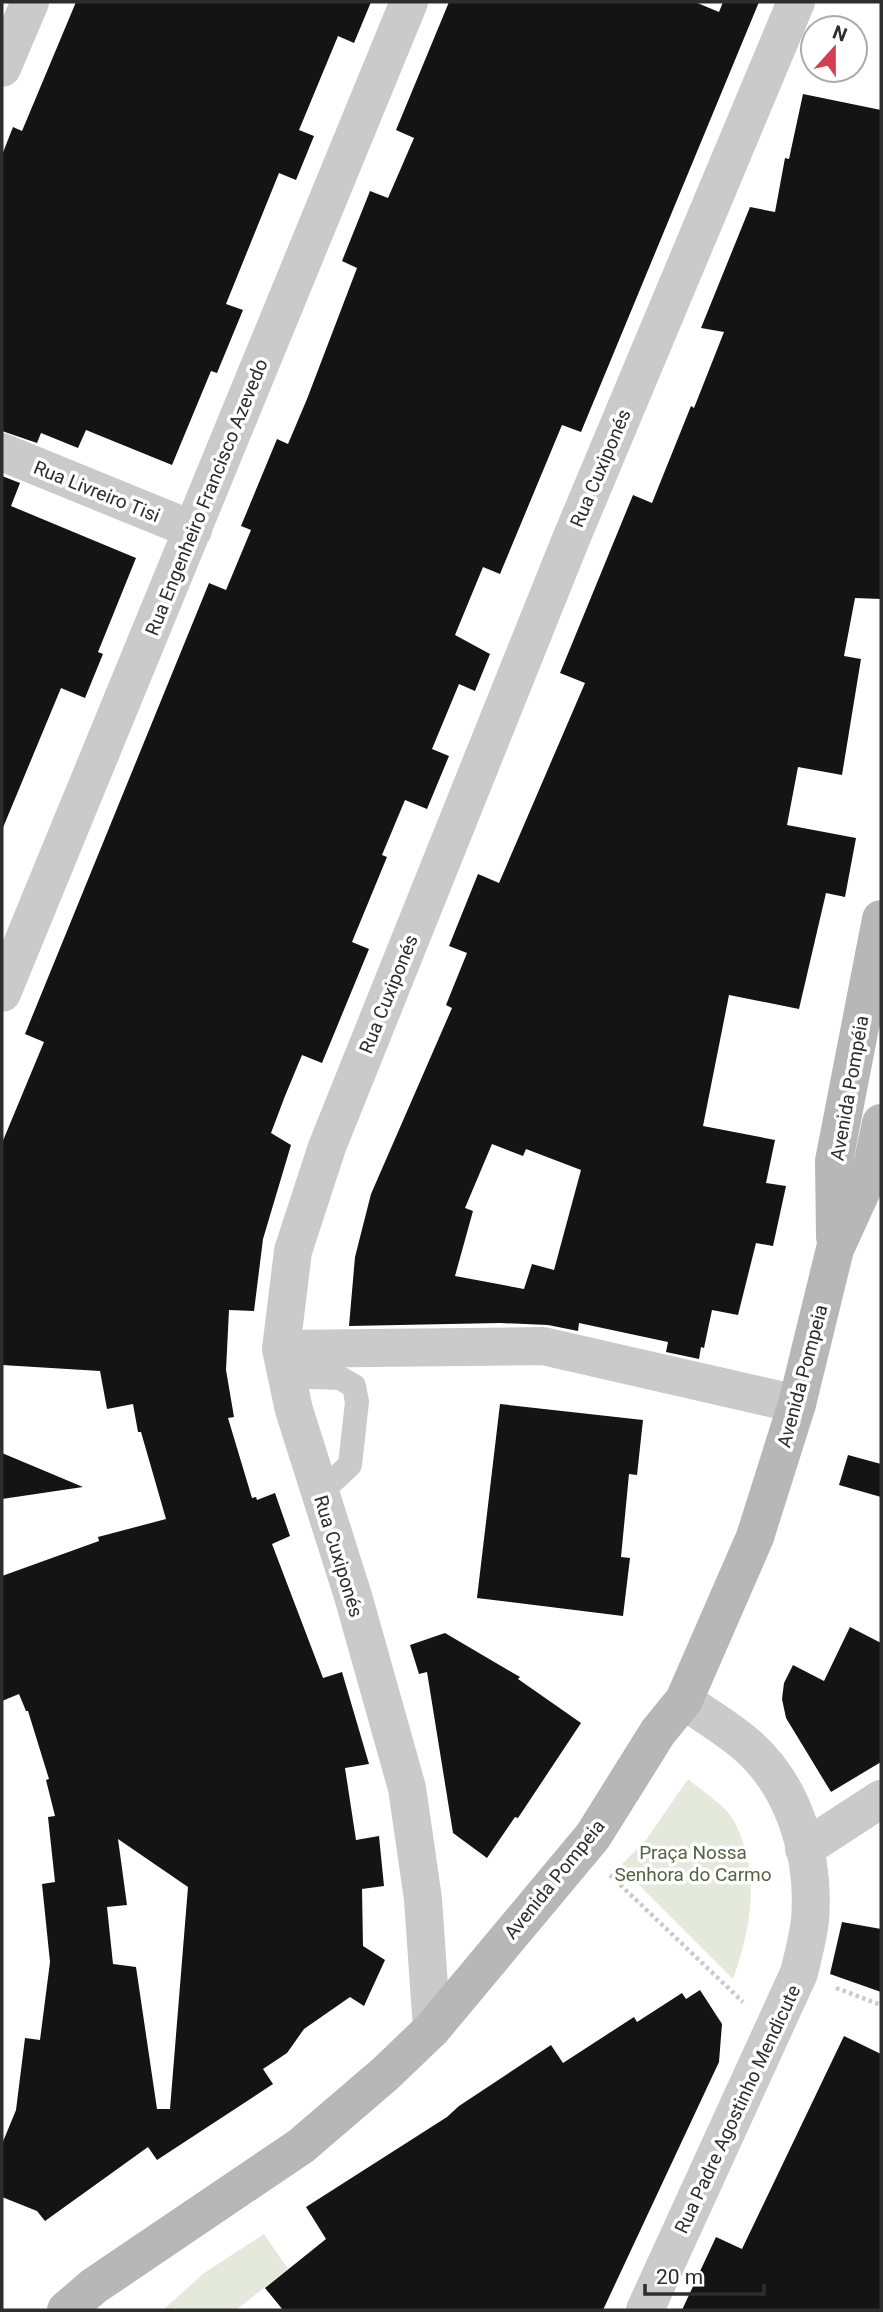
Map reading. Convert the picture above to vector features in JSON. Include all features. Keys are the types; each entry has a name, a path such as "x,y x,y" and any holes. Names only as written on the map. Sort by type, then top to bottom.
{"main road":[{"name":"Avenida Pompéia","path":"835,1250 834,1161 875,978 881,919"},
{"name":"Avenida Pompéia","path":"835,1250 871,1170 881,1123"},
{"name":"Avenida Pompeia","path":"66,2310 94,2286 301,2146 385,2074 432,2029 593,1836 658,1732 684,1700 755,1536 797,1404 835,1250"}],"street":[{"path":"2,68 30,2"},
{"name":"Rua Engenheiro Francisco Azevedo","path":"2,993 409,2"},
{"name":"Rua Cuxiponés","path":"432,2029 423,1899 407,1788 284,1362 293,1251 327,1147 571,539 796,2"},
{"name":"Rua Livreiro Tisi","path":"2,452 193,530"},
{"path":"284,1362 543,1346 797,1404"},
{"name":"Rua Padre Agostinho Mendicute","path":"645,2310 775,2031 799,1973 810,1923 811,1884 804,1849 793,1809 775,1777 750,1747 684,1700"},
{"path":"804,1849 881,1799"}],"lane":[{"path":"284,1362 341,1378 354,1386 357,1402 350,1465 320,1493"}],"path":[{"path":"582,1848 775,2031"},
{"path":"799,1973 881,2006"}],"green space":[{"name":"Praça Nossa Senhora do Carmo","path":"688,1779 731,1816 743,1842 748,1862 751,1882 748,1921 745,1941 733,1979 620,1866 646,1840"},
{"path":"264,2234 288,2269 236,2310 163,2310 204,2273"}],"building":[{"path":"76,2 371,2 354,43 338,36 299,130 314,136 296,180 279,173 226,304 243,310 217,373 211,371 172,465 86,430 78,448 41,433 37,443 2,431 2,155 13,127 22,131"},
{"path":"449,2 695,2 719,12 723,2 759,2 581,432 562,425 500,574 483,567 455,635 490,654 475,691 459,684 432,749 449,756 427,809 405,800 382,855 387,857 352,942 369,949 322,1063 302,1055 285,1096 271,1133 291,1145 263,1239 254,1311 229,1310 226,1370 234,1417 228,1418 252,1498 256,1497 257,1500 275,1493 290,1536 272,1544 323,1678 342,1672 369,1764 345,1768 356,1840 379,1836 384,1886 362,1889 363,1946 385,1960 364,2006 350,1997 304,2029 287,2053 263,2069 273,2084 157,2160 148,2147 45,2221 37,2211 2,2197 2,2144 16,2110 25,2038 40,2040 50,1962 42,1884 55,1882 48,1817 55,1816 46,1780 49,1779 28,1711 19,1694 2,1701 2,1576 99,1541 98,1537 166,1519 141,1432 138,1432 133,1404 107,1409 100,1371 2,1365 2,1143 44,1042 25,1034 209,583 226,590 251,530 241,526 277,439 288,444 357,268 342,261 370,191 388,198 414,138 396,130","holes":["118,1839 188,1887 170,2109 157,2109 136,1967 113,1964 107,1907 127,1905"]},
{"path":"803,94 881,110 881,599 855,598 844,656 861,659 842,775 798,767 787,825 856,838 845,897 826,893 799,1009 729,995 703,1126 775,1140 766,1183 786,1186 773,1246 756,1243 738,1315 712,1310 699,1359 666,1352 668,1342 579,1323 578,1331 548,1325 500,1323 349,1326 355,1257 371,1194 452,1008 446,1005 467,953 449,946 478,874 499,883 585,683 560,673 633,495 652,503 691,406 694,408 724,332 701,328 750,207 775,212 785,158 789,159","holes":["492,1144 523,1156 526,1149 581,1170 554,1270 532,1264 524,1289 455,1276 473,1211 465,1208"]},
{"path":"2,476 20,483 11,506 136,558 98,652 103,654 85,698 61,688 2,830"},
{"path":"500,1404 643,1420 637,1475 629,1474 621,1557 630,1558 623,1616 477,1598"},
{"path":"2,1453 83,1487 2,1499"},
{"path":"848,1455 881,1464 881,1497 839,1485"},
{"path":"850,1627 881,1643 881,1762 831,1792 786,1718 782,1699 784,1683 793,1665 824,1681"},
{"path":"445,1633 520,1677 518,1679 581,1723 518,1818 515,1817 487,1858 453,1833 427,1672 419,1674 410,1645"},
{"path":"842,1922 881,1929 881,1992 830,1974"},
{"path":"700,1990 722,2024 719,2062 603,2310 283,2310 265,2288 326,2239 306,2207 447,2117 459,2106 551,2045 563,2063 634,2017 637,2022 682,1993 686,1999"},
{"path":"844,2036 881,2054 881,2310 682,2310 716,2237 742,2249"}]}
